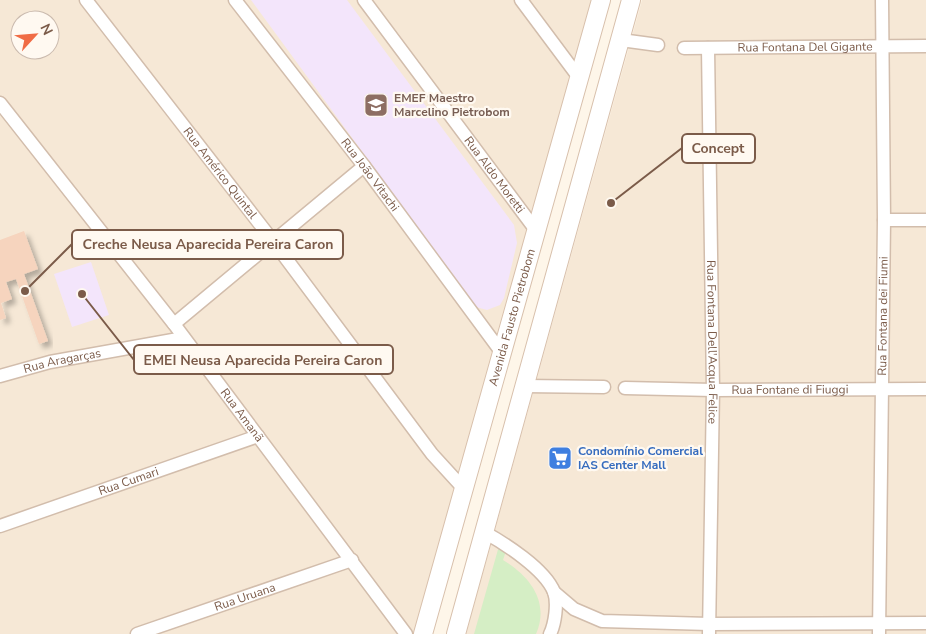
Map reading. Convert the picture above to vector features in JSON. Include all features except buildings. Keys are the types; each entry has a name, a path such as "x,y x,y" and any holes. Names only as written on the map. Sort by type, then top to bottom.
{"main road":[{"name":"Avenida Fausto Pietrobom","path":"422,634 502,353 535,228 580,79 601,0"},
{"path":"456,634 631,0"}],"street":[{"name":"Rua Américo Quintal","path":"86,0 273,242 432,454 464,489"},
{"name":"Rua João Vitachi","path":"235,0 364,166 502,353"},
{"name":"Rua Aldo Moretti","path":"364,0 535,228"},
{"path":"521,0 580,79"},
{"name":"Rua Fontana dei Fiumi","path":"879,628 884,220 882,0"},
{"path":"620,40 658,45"},
{"name":"Rua Fontana Del Gigante","path":"684,48 926,46"},
{"name":"Rua Fontana Dell'Acqua Felice","path":"708,48 713,390 709,629"},
{"name":"Rua Amanã","path":"0,104 174,324 352,560 400,631"},
{"path":"174,324 364,166"},
{"path":"884,220 926,220"},
{"name":"Rua Aragarças","path":"0,376 50,362 184,338"},
{"path":"525,386 604,387"},
{"name":"Rua Fontane di Fiuggi","path":"625,388 713,390 926,389"},
{"name":"Rua Cumari","path":"0,526 258,436"},
{"path":"484,532 507,545 534,567 554,592 574,609 602,620 709,629 879,628 926,623"},
{"name":"Rua Uruana","path":"137,634 352,560"},
{"path":"550,634 555,614 554,592"}],"shaded area":[{"path":"0,0 594,0 430,634 0,634"},
{"name":"EMEF Maestro Marcelino Pietrobom","path":"251,0 347,0 514,225 517,243 504,298 500,305 487,310 476,307"},
{"path":"642,0 926,0 926,634 466,634"},
{"path":"91,262 109,315 72,327 54,274"}],"green space":[{"path":"499,546 506,551 503,560 522,574 535,591 541,611 536,634 474,634"}],"place":[{"name":"EMEF Maestro Marcelino Pietrobom","path":"376,105"},
{"name":"Concept","path":"611,203"},
{"name":"Creche Neusa Aparecida Pereira Caron","path":"25,291"},
{"name":"EMEI Neusa Aparecida Pereira Caron","path":"82,294"},
{"name":"Condomínio Comercial IAS Center Mall","path":"560,458"}]}
